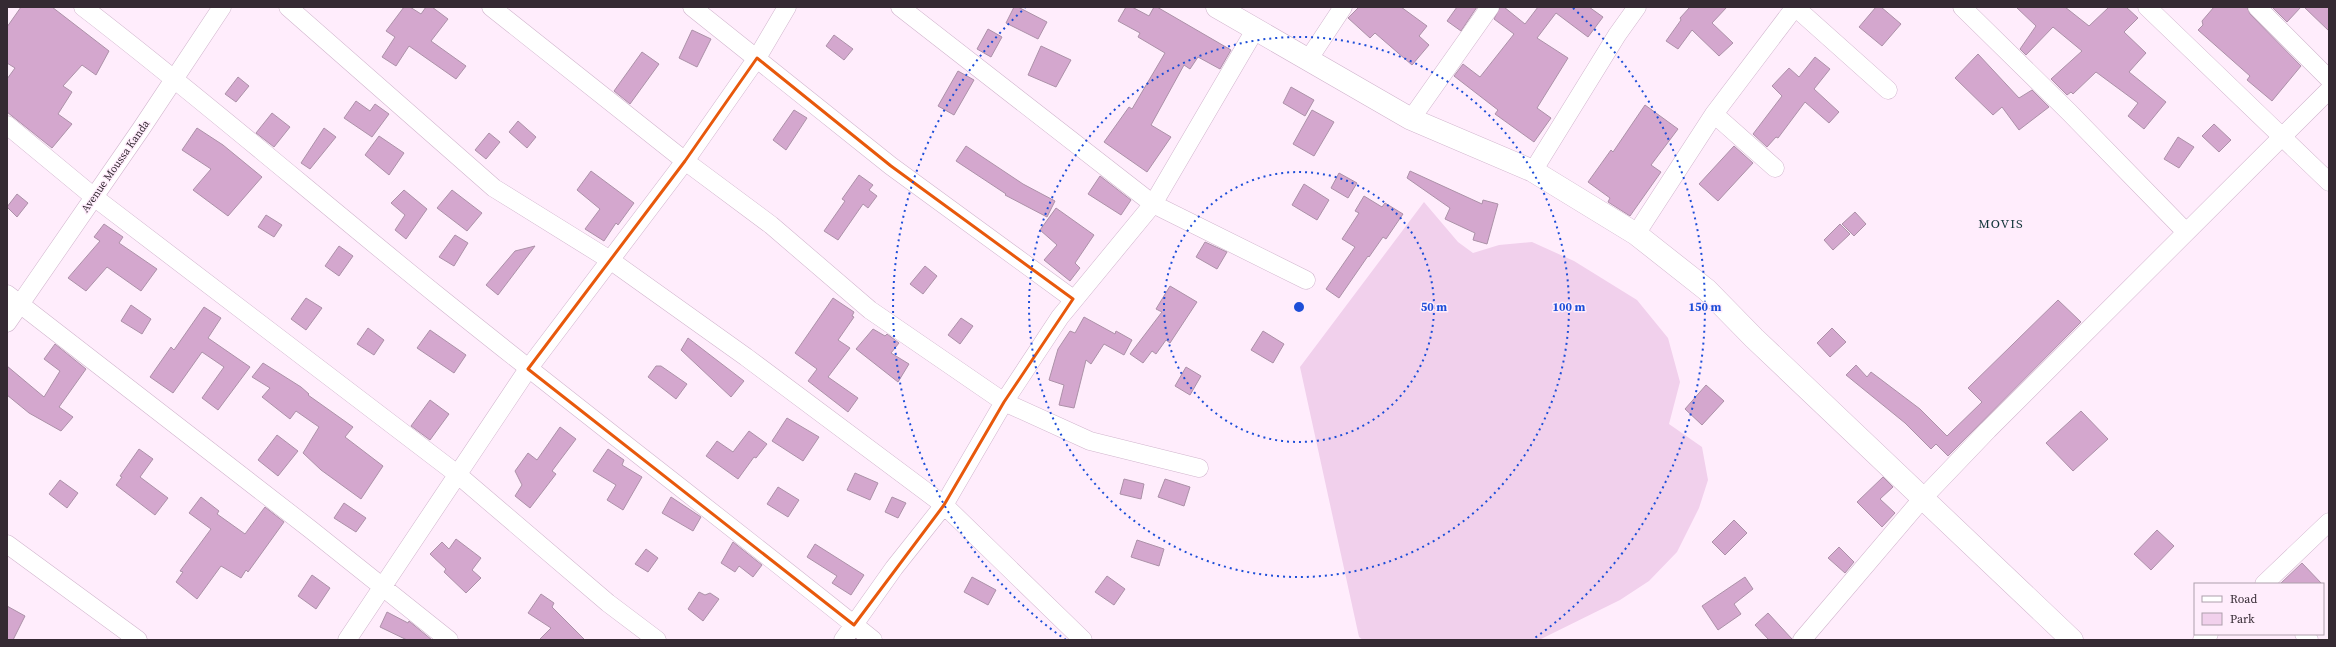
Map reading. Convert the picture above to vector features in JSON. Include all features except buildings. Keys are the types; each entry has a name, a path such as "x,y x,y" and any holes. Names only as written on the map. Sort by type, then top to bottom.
{"street":[{"path":"83,7 175,78 356,230 528,369 873,640"},
{"name":"Avenue Moussa Kanda","path":"7,323 14,299 94,197 222,7"},
{"path":"288,7 494,188 610,260 753,362 944,505 1083,640"},
{"path":"491,7 685,161 771,225 870,310 1004,402 1090,441 1199,468"},
{"path":"692,7 891,166 1073,299"},
{"path":"348,640 528,369 685,161 757,58 787,7"},
{"path":"900,7 1153,204 1306,280"},
{"path":"1217,7 1411,119 1533,171 1636,234 1707,290 1754,338 2072,640"},
{"path":"1308,60 1343,7"},
{"path":"1411,119 1490,7"},
{"path":"1533,171 1617,35 1637,7"},
{"path":"1636,234 1714,114 1795,7 1888,90"},
{"path":"1962,7 2186,232"},
{"path":"2147,7 2329,182"},
{"path":"2257,7 2329,80"},
{"path":"843,640 894,568 944,505 1004,402 1073,299 1153,204 1255,30"},
{"path":"1802,640 1922,499 2186,232 2329,90"},
{"path":"1714,114 1775,168"},
{"path":"7,125 94,197 457,474 608,603 657,640"},
{"path":"14,299 310,529 449,640"},
{"path":"2265,583 2329,522"},
{"path":"7,544 138,640"}],"highlighted area":[{"path":"757,58 891,166 1073,299 1004,402 944,505 854,625 528,369 685,161"}],"green space":[{"path":"1424,202 1458,242 1473,253 1499,245 1532,242 1574,261 1637,300 1668,338 1680,382 1669,424 1702,447 1708,480 1699,508 1677,552 1649,581 1620,600 1539,640 1363,640 1359,637 1300,367"}],"district":[{"name":"MOVIS","path":"2001,223"}]}
